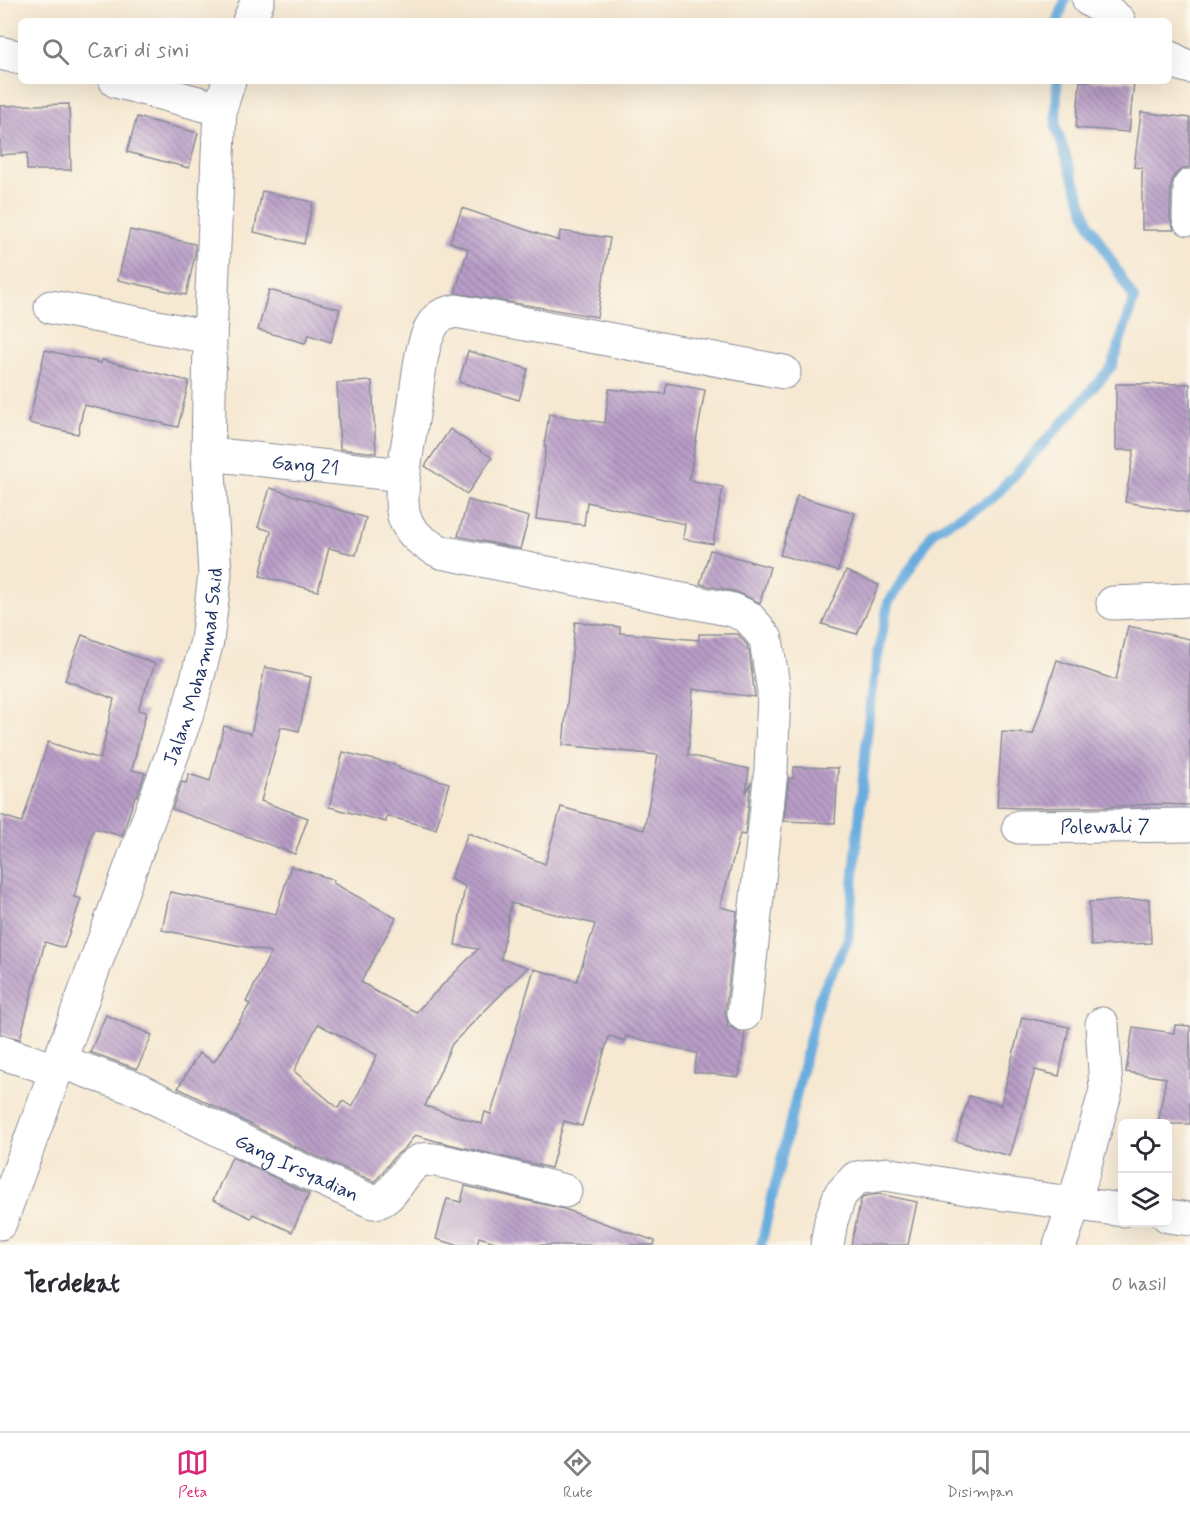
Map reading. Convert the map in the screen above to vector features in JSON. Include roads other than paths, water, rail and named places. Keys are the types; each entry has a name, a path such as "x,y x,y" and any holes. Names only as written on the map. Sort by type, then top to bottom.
{"street":[{"path":"250,18 258,0"},
{"path":"0,53 18,57"},
{"path":"1172,58 1190,67"},
{"path":"139,84 224,95"},
{"name":"Jalan Mohammad Said","path":"0,1223 190,706 207,641 215,574 208,454 210,337 224,95"},
{"path":"1189,219 1190,186"},
{"path":"51,306 210,337"},
{"path":"744,1014 771,771 774,692 766,639 748,617 733,609 441,552 423,543 404,517 403,475 423,351 434,321 445,313 456,311 784,372"},
{"name":"Gang 21","path":"208,454 403,475"},
{"path":"1113,603 1190,600"},
{"name":"Polewali 7","path":"1019,827 1190,825"},
{"path":"1060,1245 1106,1090 1102,1024"},
{"path":"0,1052 57,1065"},
{"name":"Gang Irsyadian","path":"57,1065 137,1089 373,1203 382,1201 388,1196 411,1166 423,1160 432,1159 565,1191"},
{"path":"827,1245 831,1221 840,1195 856,1178 886,1174 990,1192 1118,1210"},
{"path":"1172,1217 1190,1219"}],"waterway":[{"path":"1059,18 1065,0"},
{"path":"761,1245 819,999 848,939 871,693 888,603 934,531 993,498 1112,366 1134,299 1089,223 1056,128 1057,84"}]}
